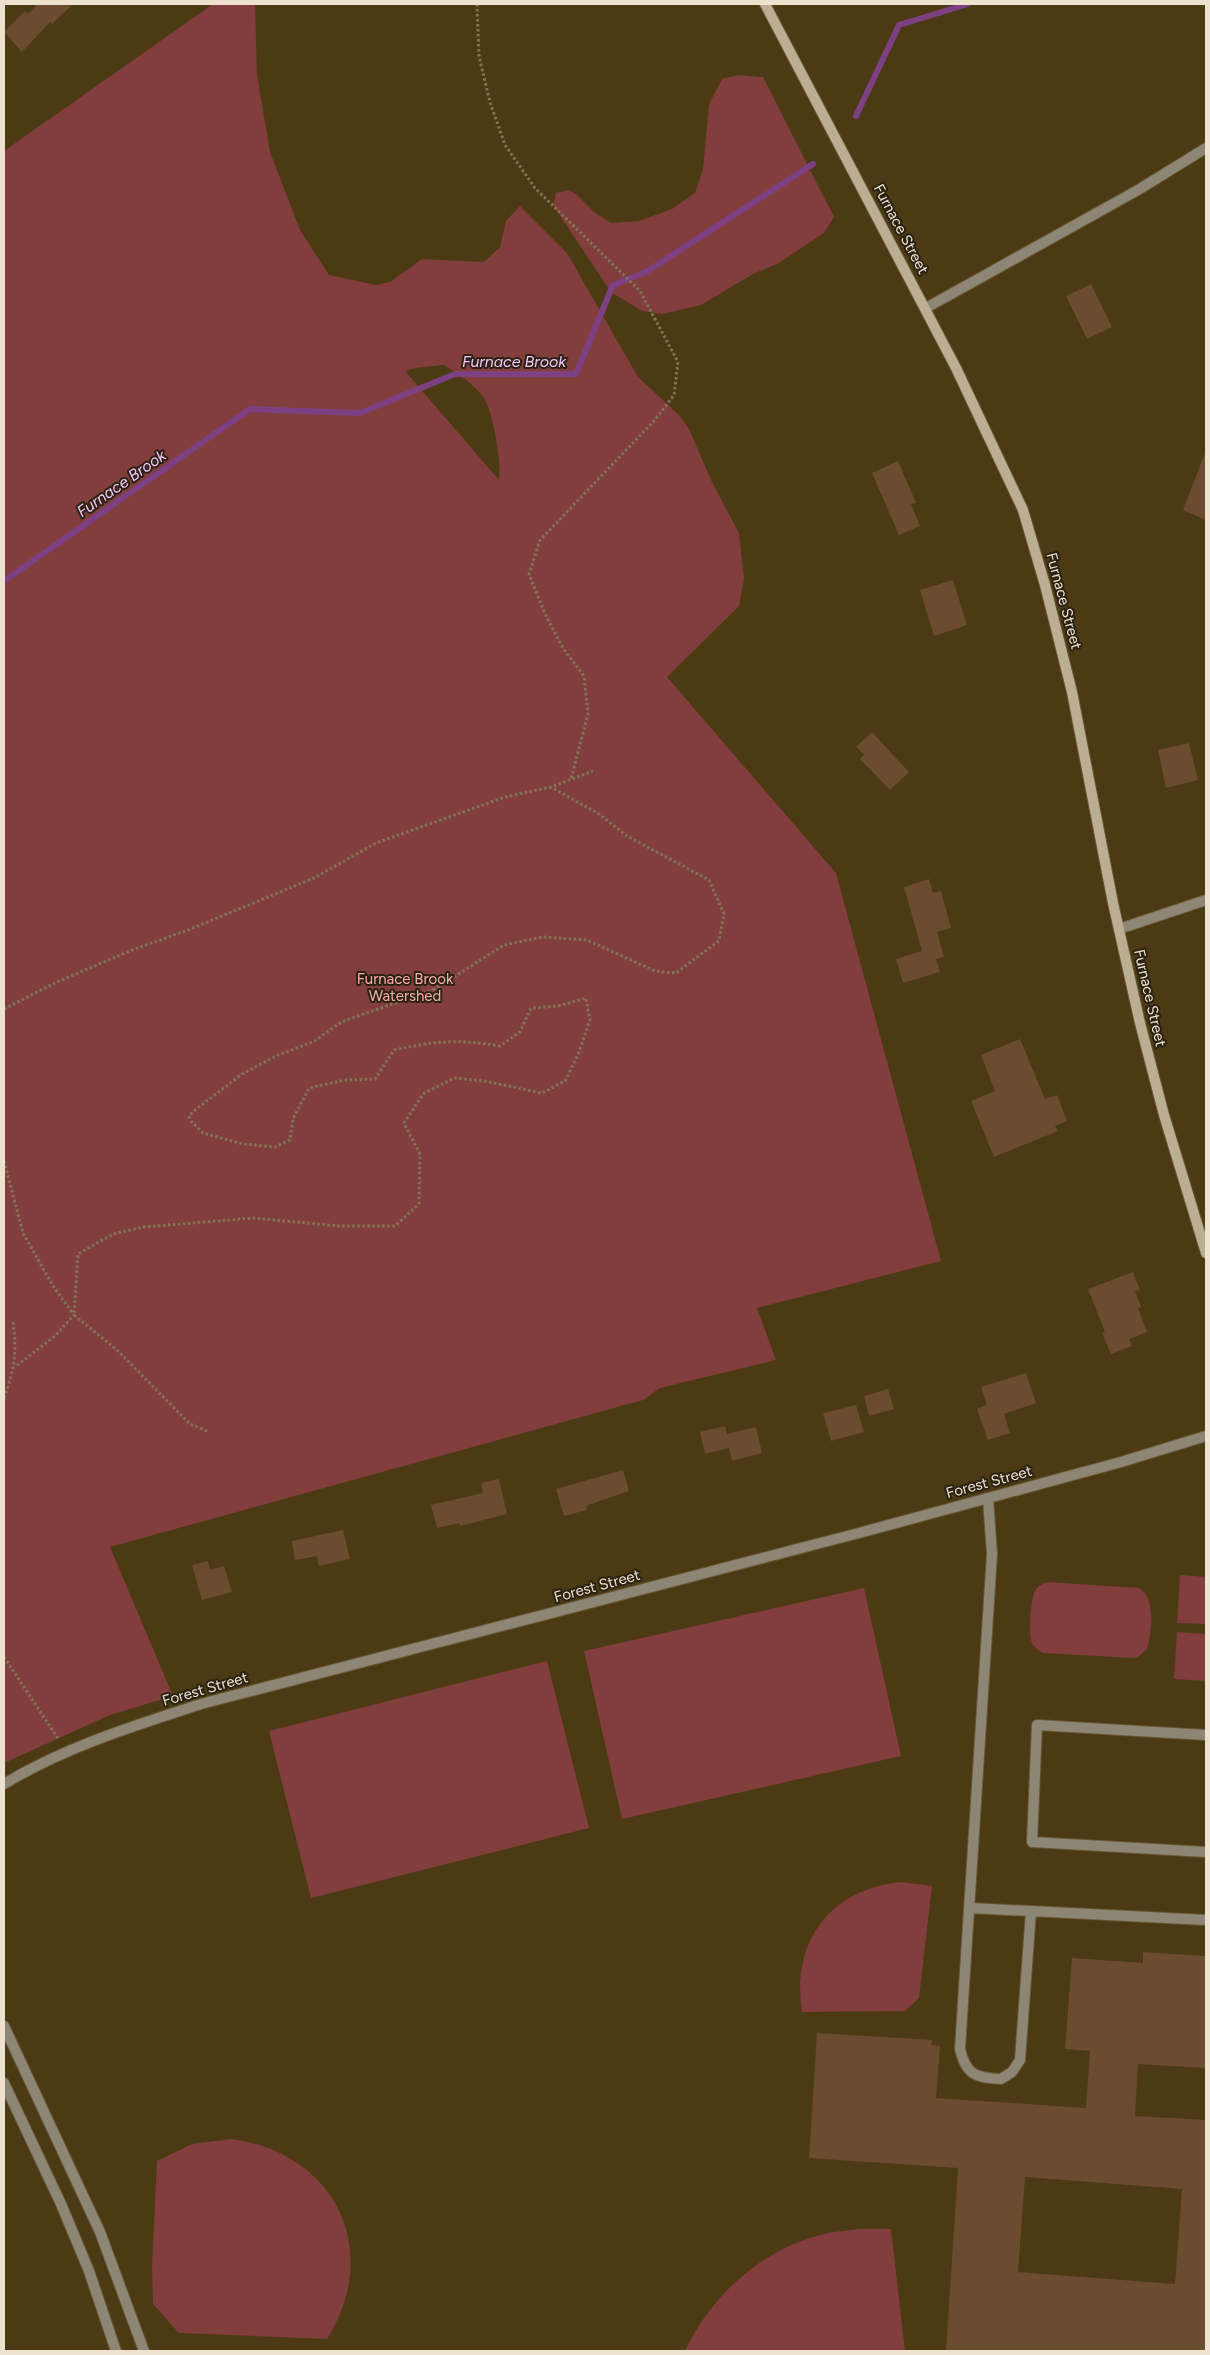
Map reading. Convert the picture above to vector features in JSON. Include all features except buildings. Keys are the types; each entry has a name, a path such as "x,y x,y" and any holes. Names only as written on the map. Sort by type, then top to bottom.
{"main road":[{"name":"Furnace Street","path":"765,4 926,308 1008,474 1034,544 1081,732 1119,929 1154,1079 1206,1254"}],"street":[{"path":"926,308 1138,190 1206,148"},
{"path":"1119,929 1206,900"},
{"name":"Forest Street","path":"4,1784 66,1751 128,1727 201,1704 988,1498 1206,1436"},
{"path":"988,1498 992,1554 960,2049 964,2064 974,2075 1001,2079 1012,2072 1020,2060 1031,1911"},
{"path":"1206,1735 1037,1725 1032,1842 1206,1852"},
{"path":"970,1908 1206,1920"},
{"path":"4,2026 100,2232 144,2351"},
{"path":"4,2082 61,2204 89,2271 116,2351"}],"path":[{"path":"477,4 479,56 490,102 505,146 535,188 640,291 678,362 674,395 654,421 540,540 529,574 545,614 563,648 584,676 588,714 571,779"},
{"path":"4,1009 57,982 132,950 188,930 314,878 376,843 505,797 551,787 593,771"},
{"path":"15,1367 55,1336 74,1316 78,1254 113,1234 144,1227 253,1218 339,1226 395,1226 420,1204 420,1154 404,1123 424,1094 454,1078 484,1081 542,1093 564,1081 578,1055 590,1020 586,998 558,1006 531,1008 520,1032 500,1046 469,1041 430,1042 394,1050 375,1079 345,1080 309,1088 292,1119 290,1140 275,1147 243,1144 204,1133 190,1120 190,1116 195,1110 242,1074 278,1055 313,1042 341,1022 434,989 504,945 543,937 587,940 656,971 676,973 719,941 724,914 709,880 627,836 599,814 551,787"},
{"path":"4,1161 23,1233 53,1286 74,1316 117,1350 190,1424 207,1431"},
{"path":"4,1398 15,1367 16,1344 12,1322"},
{"path":"4,1657 66,1751"}],"green space":[{"name":"Furnace Brook Watershed","path":"213,4 255,4 257,75 270,152 300,230 329,275 376,285 390,282 422,259 484,262 500,247 506,221 520,206 567,253 638,377 679,415 689,429 711,480 739,533 744,579 739,606 667,677 836,873 941,1261 757,1308 776,1360 660,1388 643,1400 110,1547 173,1696 110,1715 4,1763 4,151","holes":["444,365 466,380 485,400 494,427 500,473 499,480 405,371"]},
{"path":"738,75 763,77 834,217 824,233 779,263 753,274 701,305 662,314 642,311 611,292 553,205 556,193 569,190 576,194 594,212 611,223 639,221 672,209 695,193 703,169 709,104 722,79"},
{"path":"1180,1575 1206,1577 1206,1624 1177,1623"},
{"path":"1047,1582 1139,1588 1148,1599 1150,1607 1151,1625 1147,1649 1138,1657 1133,1658 1043,1653 1040,1651 1035,1647 1031,1639 1031,1608 1036,1589"},
{"path":"864,1588 901,1756 622,1819 584,1651"},
{"path":"1177,1632 1206,1634 1206,1681 1174,1679"},
{"path":"547,1661 589,1828 311,1898 269,1731"},
{"path":"901,1882 932,1886 919,1998 905,2011 802,2012 800,1987 803,1963 810,1942 821,1923 836,1908 854,1895 876,1887"},
{"path":"231,2139 267,2148 298,2163 322,2185 339,2210 349,2240 350,2272 343,2305 327,2339 179,2333 153,2304 152,2266 157,2161 192,2144"},
{"path":"858,2229 891,2229 905,2351 685,2351 709,2311 724,2293 760,2263 801,2241 828,2233"}],"waterway":[{"name":"Furnace Brook","path":"856,116 899,25 968,4"},
{"name":"Furnace Brook","path":"4,581 250,409 360,413 455,374 576,374 613,285 646,272 813,164"}]}
